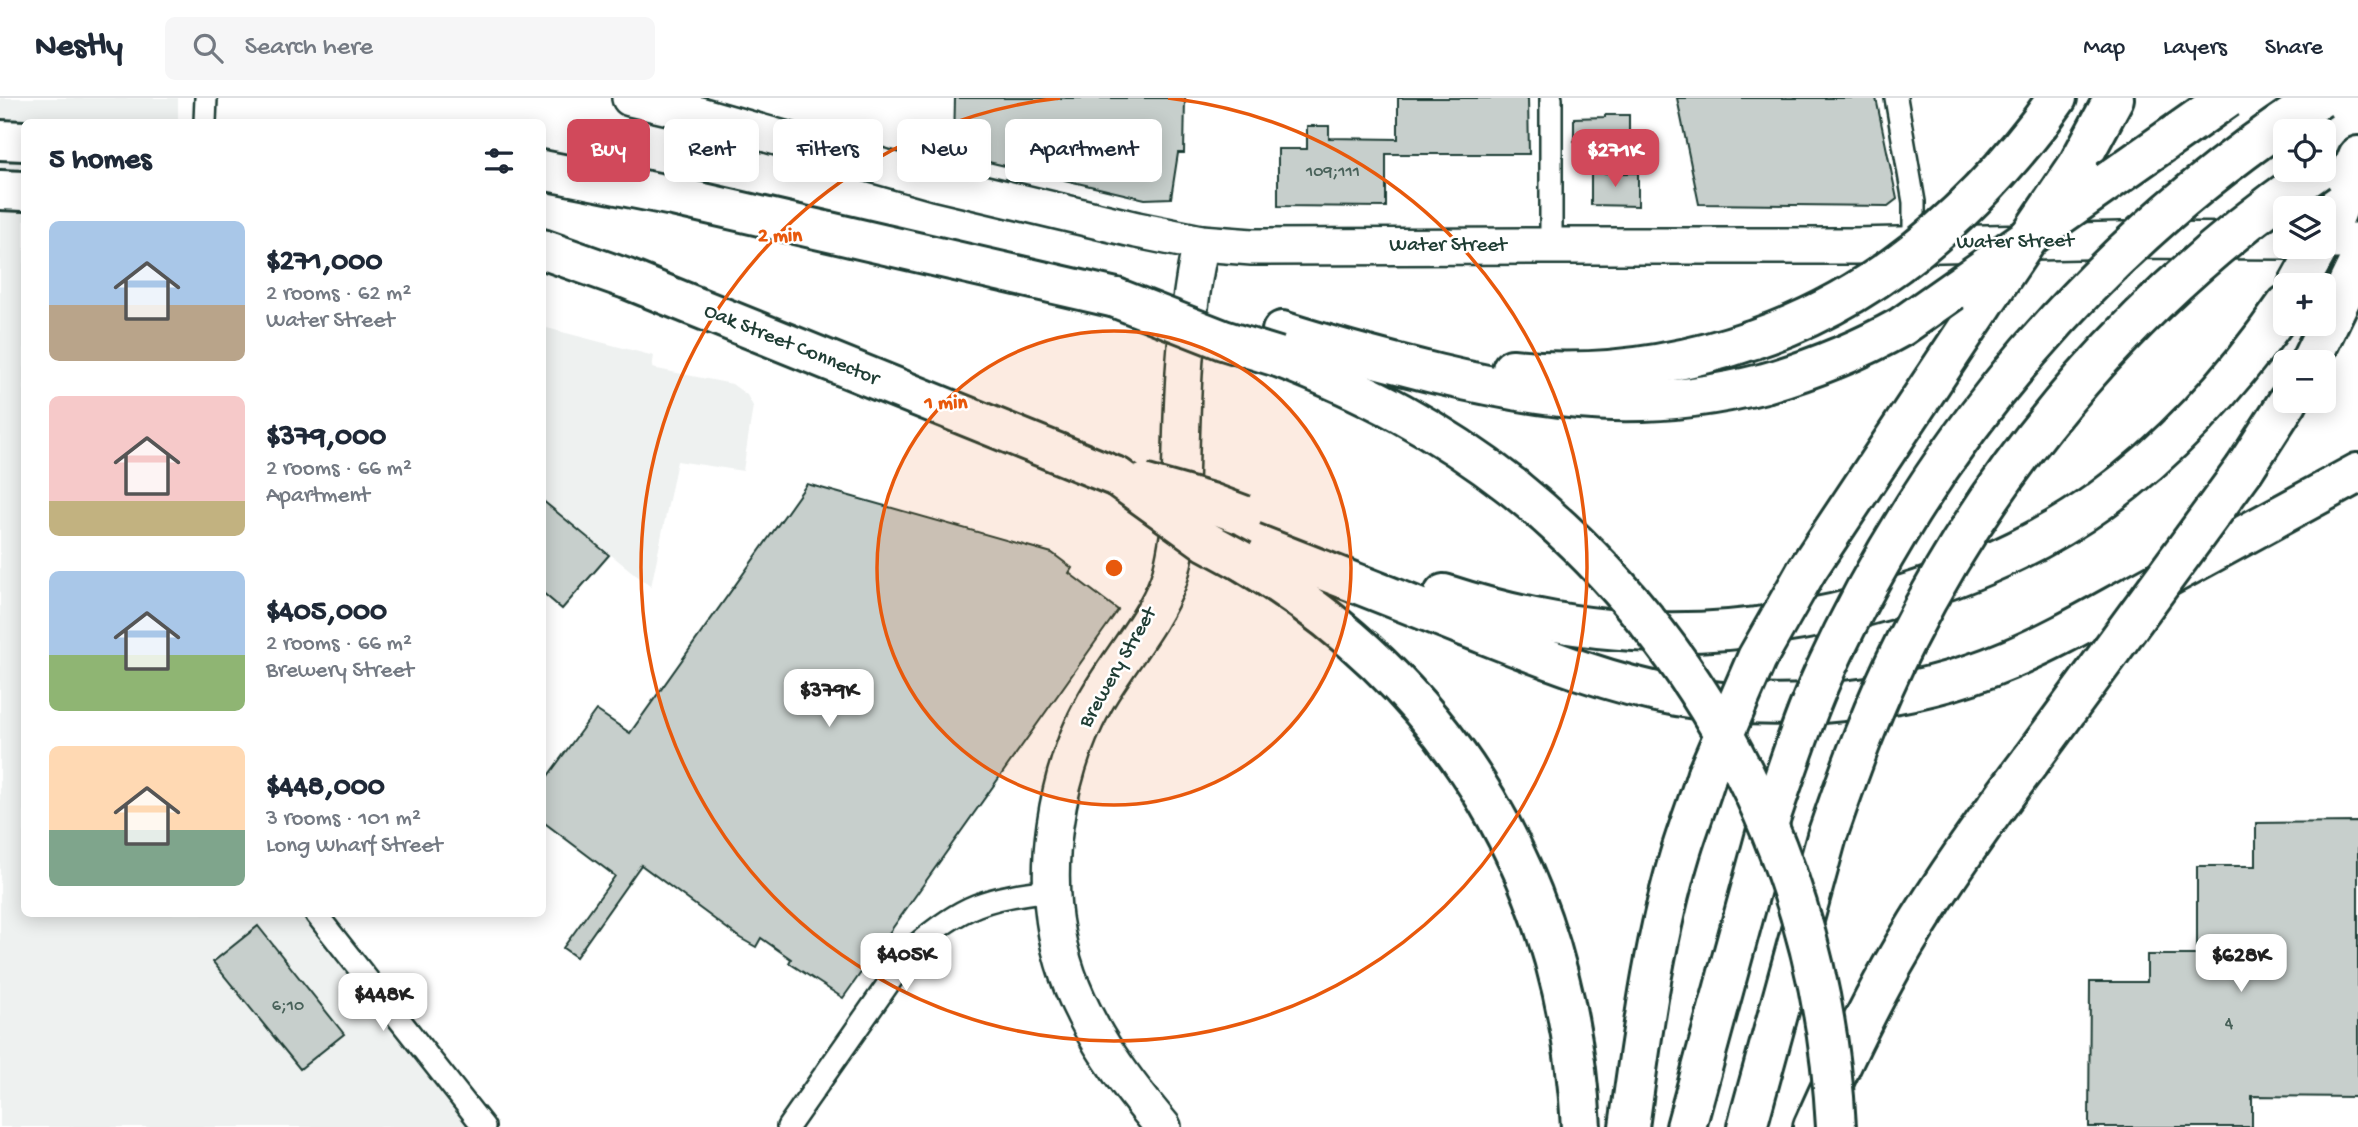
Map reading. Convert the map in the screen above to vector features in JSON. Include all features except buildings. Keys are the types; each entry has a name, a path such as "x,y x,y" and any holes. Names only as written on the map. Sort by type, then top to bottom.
{"highway":[{"path":"1629,1127 1648,1004 1664,920 1681,852 1707,774 1757,658 1807,570 2078,165 2114,98"},
{"path":"546,171 673,196 1116,298 1223,340 1350,353 1506,390 1553,398 1661,401 1733,391 1801,373 1835,360 1901,327 2227,98"},
{"path":"1686,1127 1770,819 1796,743 1822,677 1853,613 1928,484 1970,424 2063,311 2115,258 2226,163 2320,98"},
{"path":"1280,344 1350,337 1497,368 1562,372 1616,370 1663,363 1729,348 1780,330 1886,274 1943,229 1983,191 2048,110"},
{"path":"0,140 21,141"},
{"path":"2336,157 2358,142"},
{"path":"2336,213 2358,156"},
{"path":"1747,1127 1827,836 1864,732 1906,641 1974,522 2022,454 2099,360 2156,300 2244,224 2302,182"},
{"path":"0,190 21,191"},
{"name":"Oak Street Connector","path":"546,250 639,284 1117,477 1207,541 1243,538"},
{"path":"2316,350 2358,263"},
{"path":"1243,538 1435,590 1487,607 1555,622 1600,628 1686,633 1746,629 1816,619 1908,594 1990,565 2064,524 2101,500 2171,442 2204,410 2273,323"},
{"path":"1280,344 1449,440 1513,487 1595,561 1646,619 1707,705 1749,779 1782,858 1807,937 1831,1057 1836,1127"},
{"path":"1813,1127 1841,1064 1911,934 1947,877 2245,468 2280,413"},
{"path":"1243,538 1601,678 1678,696 1717,701 1805,703 1924,687 2008,660 2085,622 2358,473"},
{"path":"1243,538 1310,606 1370,654 1444,735 1487,799 1522,867 1550,942 1572,1040 1581,1127"}],"main road":[{"name":"Water Street","path":"630,98 682,110 935,182 1201,243 1252,247 2273,241"},
{"path":"2336,240 2358,241"},
{"name":"Brewery Street","path":"1163,1127 1124,1080 1092,1030 1080,1005 1055,932 1051,852 1058,802 1070,758 1093,706 1168,583 1175,556 1179,531 1188,320 1201,243"}],"street":[{"path":"205,119 206,98"},
{"path":"1551,98 1551,246"},
{"path":"1895,98 1914,202 1914,245"},
{"path":"788,1127 914,947 939,925 984,901 1051,890"},
{"path":"318,917 484,1127"}],"shaded area":[{"path":"0,98 178,98 178,119 21,119 21,917 308,917 467,1127 0,1127"},
{"path":"546,328 654,356 652,368 732,384 747,395 753,406 743,471 677,461 651,587 546,502"}]}
